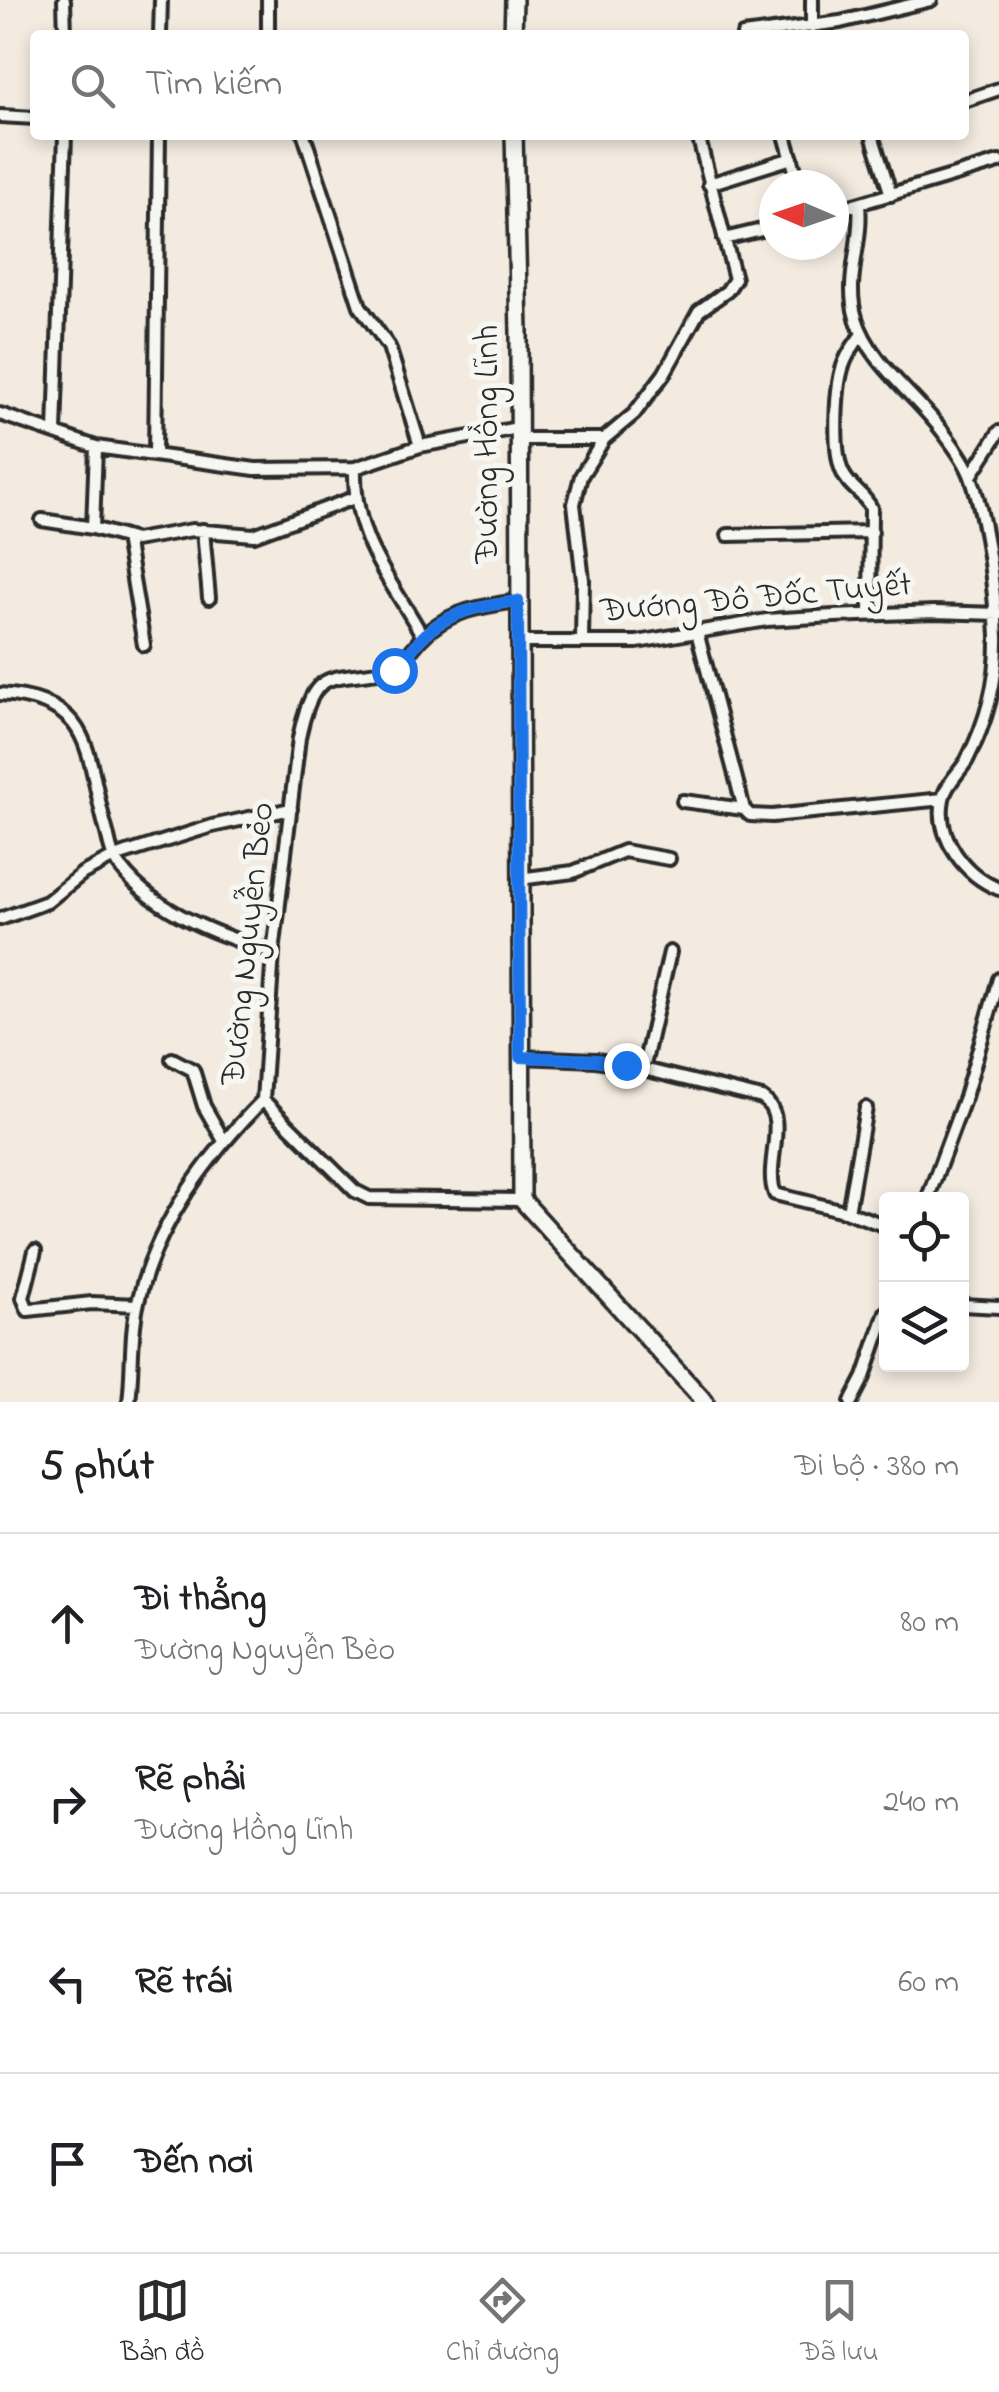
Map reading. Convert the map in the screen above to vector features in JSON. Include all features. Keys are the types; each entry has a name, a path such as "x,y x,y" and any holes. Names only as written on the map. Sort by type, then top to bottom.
{"street":[{"path":"64,0 64,30"},
{"path":"160,30 161,0"},
{"path":"268,0 268,30"},
{"path":"513,30 514,0"},
{"path":"812,0 812,27"},
{"path":"788,30 932,0"},
{"path":"840,22 842,30"},
{"path":"969,99 999,89"},
{"path":"0,116 30,118"},
{"path":"55,432 65,140"},
{"path":"155,455 159,140"},
{"path":"306,140 360,306 389,347 420,446"},
{"name":"Đường Hồng Lĩnh","path":"514,140 522,1200"},
{"path":"582,641 583,580 574,504 581,476 604,440 643,404 699,311 733,286 735,273 699,140"},
{"path":"787,140 795,170"},
{"path":"874,140 891,195"},
{"path":"709,184 792,158"},
{"path":"849,207 999,162"},
{"path":"859,205 861,222 851,296 862,334 876,357 944,433 971,476 997,614 997,658 991,698 971,752 943,799 945,825 954,851 966,870 999,889"},
{"path":"724,239 759,230"},
{"path":"862,334 841,374 838,455 846,478 866,497 870,508 870,614"},
{"path":"0,414 96,447 255,469 356,468 420,446 519,433 604,440"},
{"path":"971,476 999,432"},
{"path":"92,528 96,447"},
{"path":"356,468 354,498 359,521 388,584 423,636"},
{"path":"42,520 148,540 203,530 254,535 354,498"},
{"path":"203,530 209,598"},
{"path":"728,535 872,532"},
{"path":"126,538 144,645"},
{"name":"Đường Nguyễn Bèo","path":"129,1402 137,1305 170,1224 192,1184 224,1141 263,1100 273,953 306,703 316,686 329,679 394,670 423,636 472,607 518,601"},
{"name":"Đướng Đô Đốc Tuyết","path":"518,642 637,642 767,620 870,614 997,614"},
{"path":"697,632 744,809"},
{"path":"0,694 21,695 54,705 74,722 88,749 114,857 136,884 212,932 273,953"},
{"path":"683,801 744,809 757,816 943,799"},
{"path":"0,918 47,902 83,872 114,857 212,826 292,810"},
{"path":"520,879 573,872 624,851 668,859"},
{"path":"642,1070 670,952"},
{"path":"930,1192 966,1097 999,978"},
{"path":"987,1028 999,1032"},
{"path":"520,1057 596,1060 762,1098 775,1116 771,1171 775,1194 879,1223"},
{"path":"172,1060 193,1070 204,1106 224,1141"},
{"path":"263,1100 346,1183 369,1198 522,1200 705,1402"},
{"path":"848,1212 866,1108"},
{"path":"35,1250 24,1298 28,1310 92,1303 137,1305"},
{"path":"969,1305 999,1306"},
{"path":"850,1402 864,1377 879,1333"}],"route":[{"path":"394,670 423,636 446,620 472,607 518,601 520,1057 626,1065"}]}
